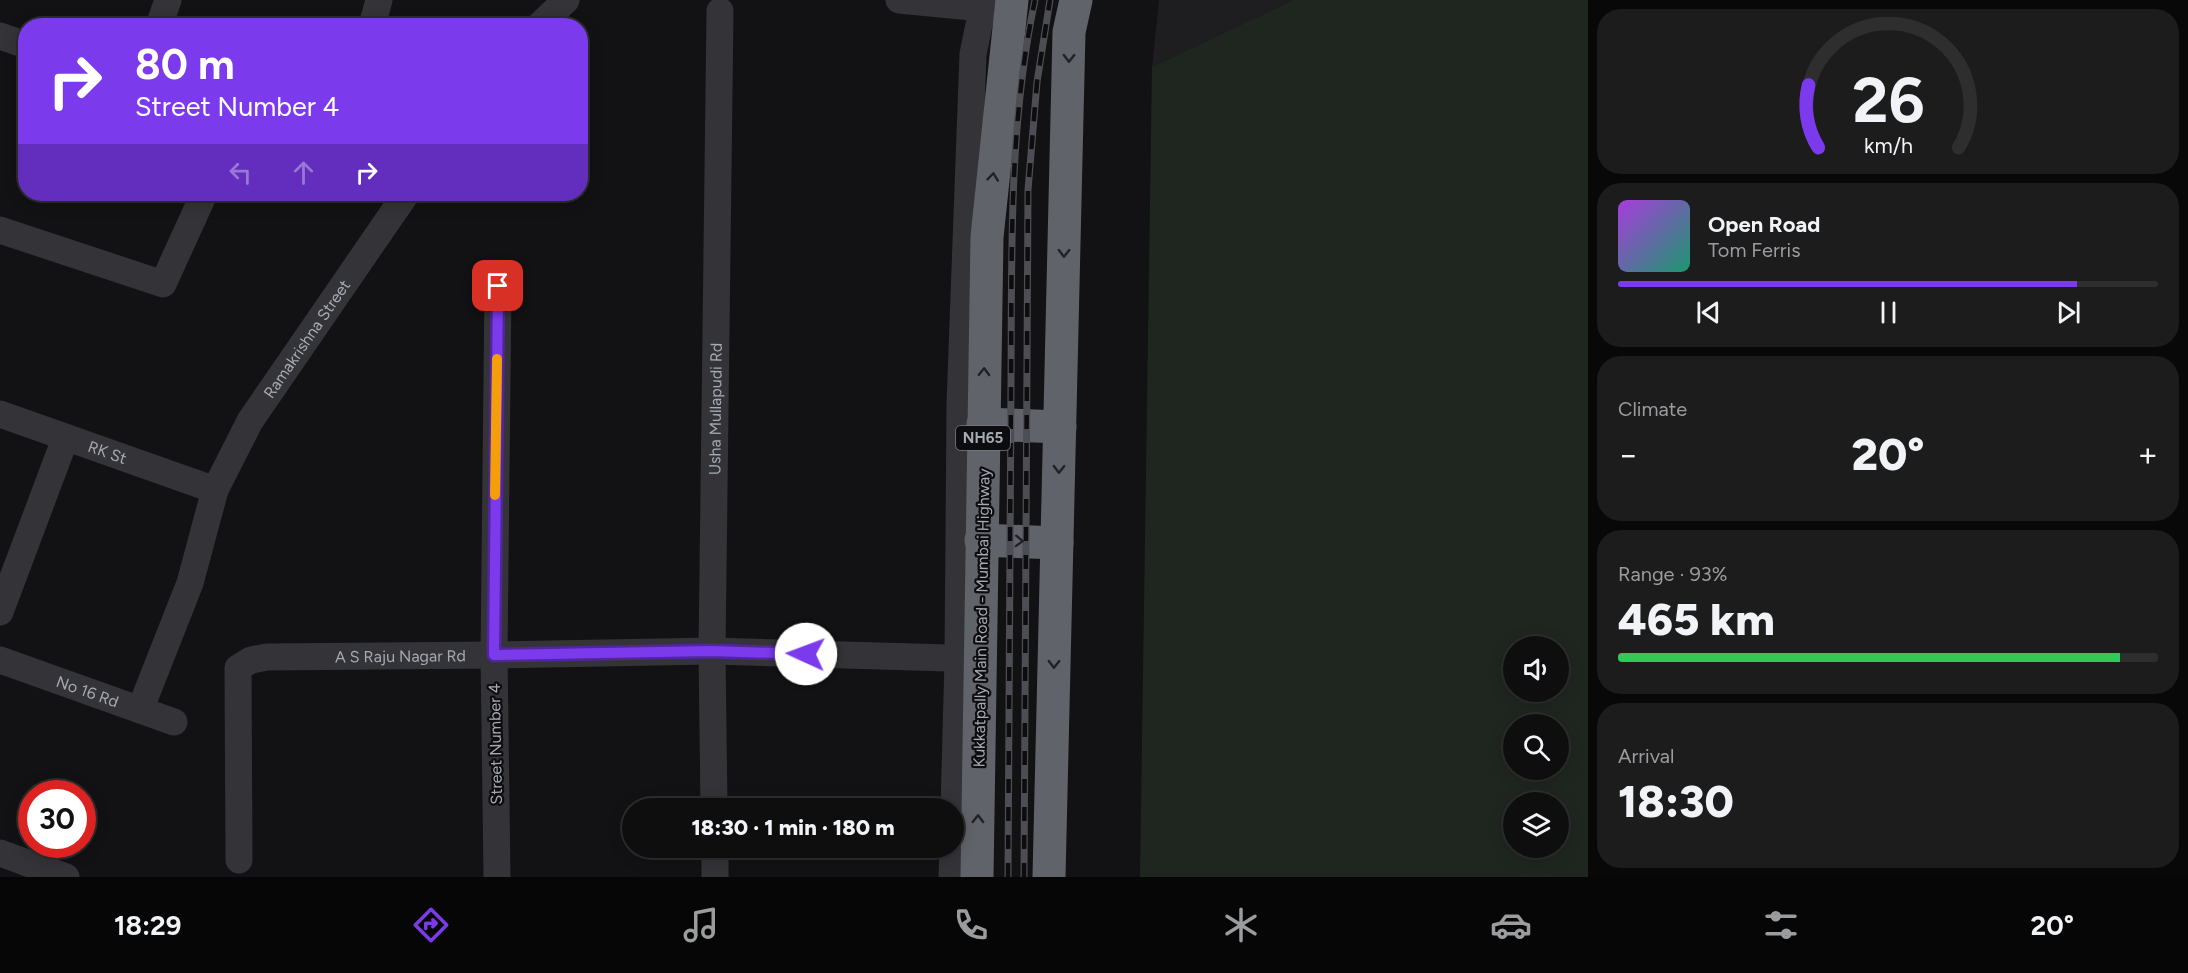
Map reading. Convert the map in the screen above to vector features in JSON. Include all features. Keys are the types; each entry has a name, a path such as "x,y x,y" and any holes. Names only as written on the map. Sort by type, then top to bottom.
{"highway":[{"path":"1049,877 1069,33 1076,0"},
{"name":"Kukkatpally Main Road - Mumbai Highway","path":"977,877 969,659 981,540 993,3"},
{"path":"983,424 1060,427"},
{"path":"981,540 1057,543"}],"street":[{"path":"162,18 168,0"},
{"path":"374,18 379,0"},
{"path":"547,18 566,0"},
{"path":"898,0 993,3 973,54 960,404 969,659 955,798"},
{"name":"Usha Mullapudi Rd","path":"714,798 711,651 720,11"},
{"path":"0,36 18,42"},
{"path":"0,230 163,284 201,201"},
{"name":"Ramakrishna Street","path":"140,710 190,583 215,490 250,421 401,201"},
{"name":"Street Number 4","path":"497,877 494,655 498,286"},
{"name":"RK St","path":"0,414 65,439 215,490"},
{"path":"0,612 65,439"},
{"name":"A S Raju Nagar Rd","path":"239,860 238,668 251,660 267,657 711,651 969,659"},
{"name":"No 16 Rd","path":"0,660 174,722"},
{"path":"0,853 66,877"},
{"path":"714,858 715,877"},
{"path":"952,877 953,858"}],"shaded area":[{"path":"1159,0 1293,0 1152,67"},
{"path":"1293,0 1588,0 1588,877 1140,877 1152,67"}],"railway":[{"path":"1008,877 1013,193 1020,96 1035,0"},
{"path":"1024,877 1028,190 1037,82 1050,0"}],"slow traffic":[{"path":"495,495 497,359"}],"route":[{"path":"498,286 494,655 711,651 806,654"}]}
